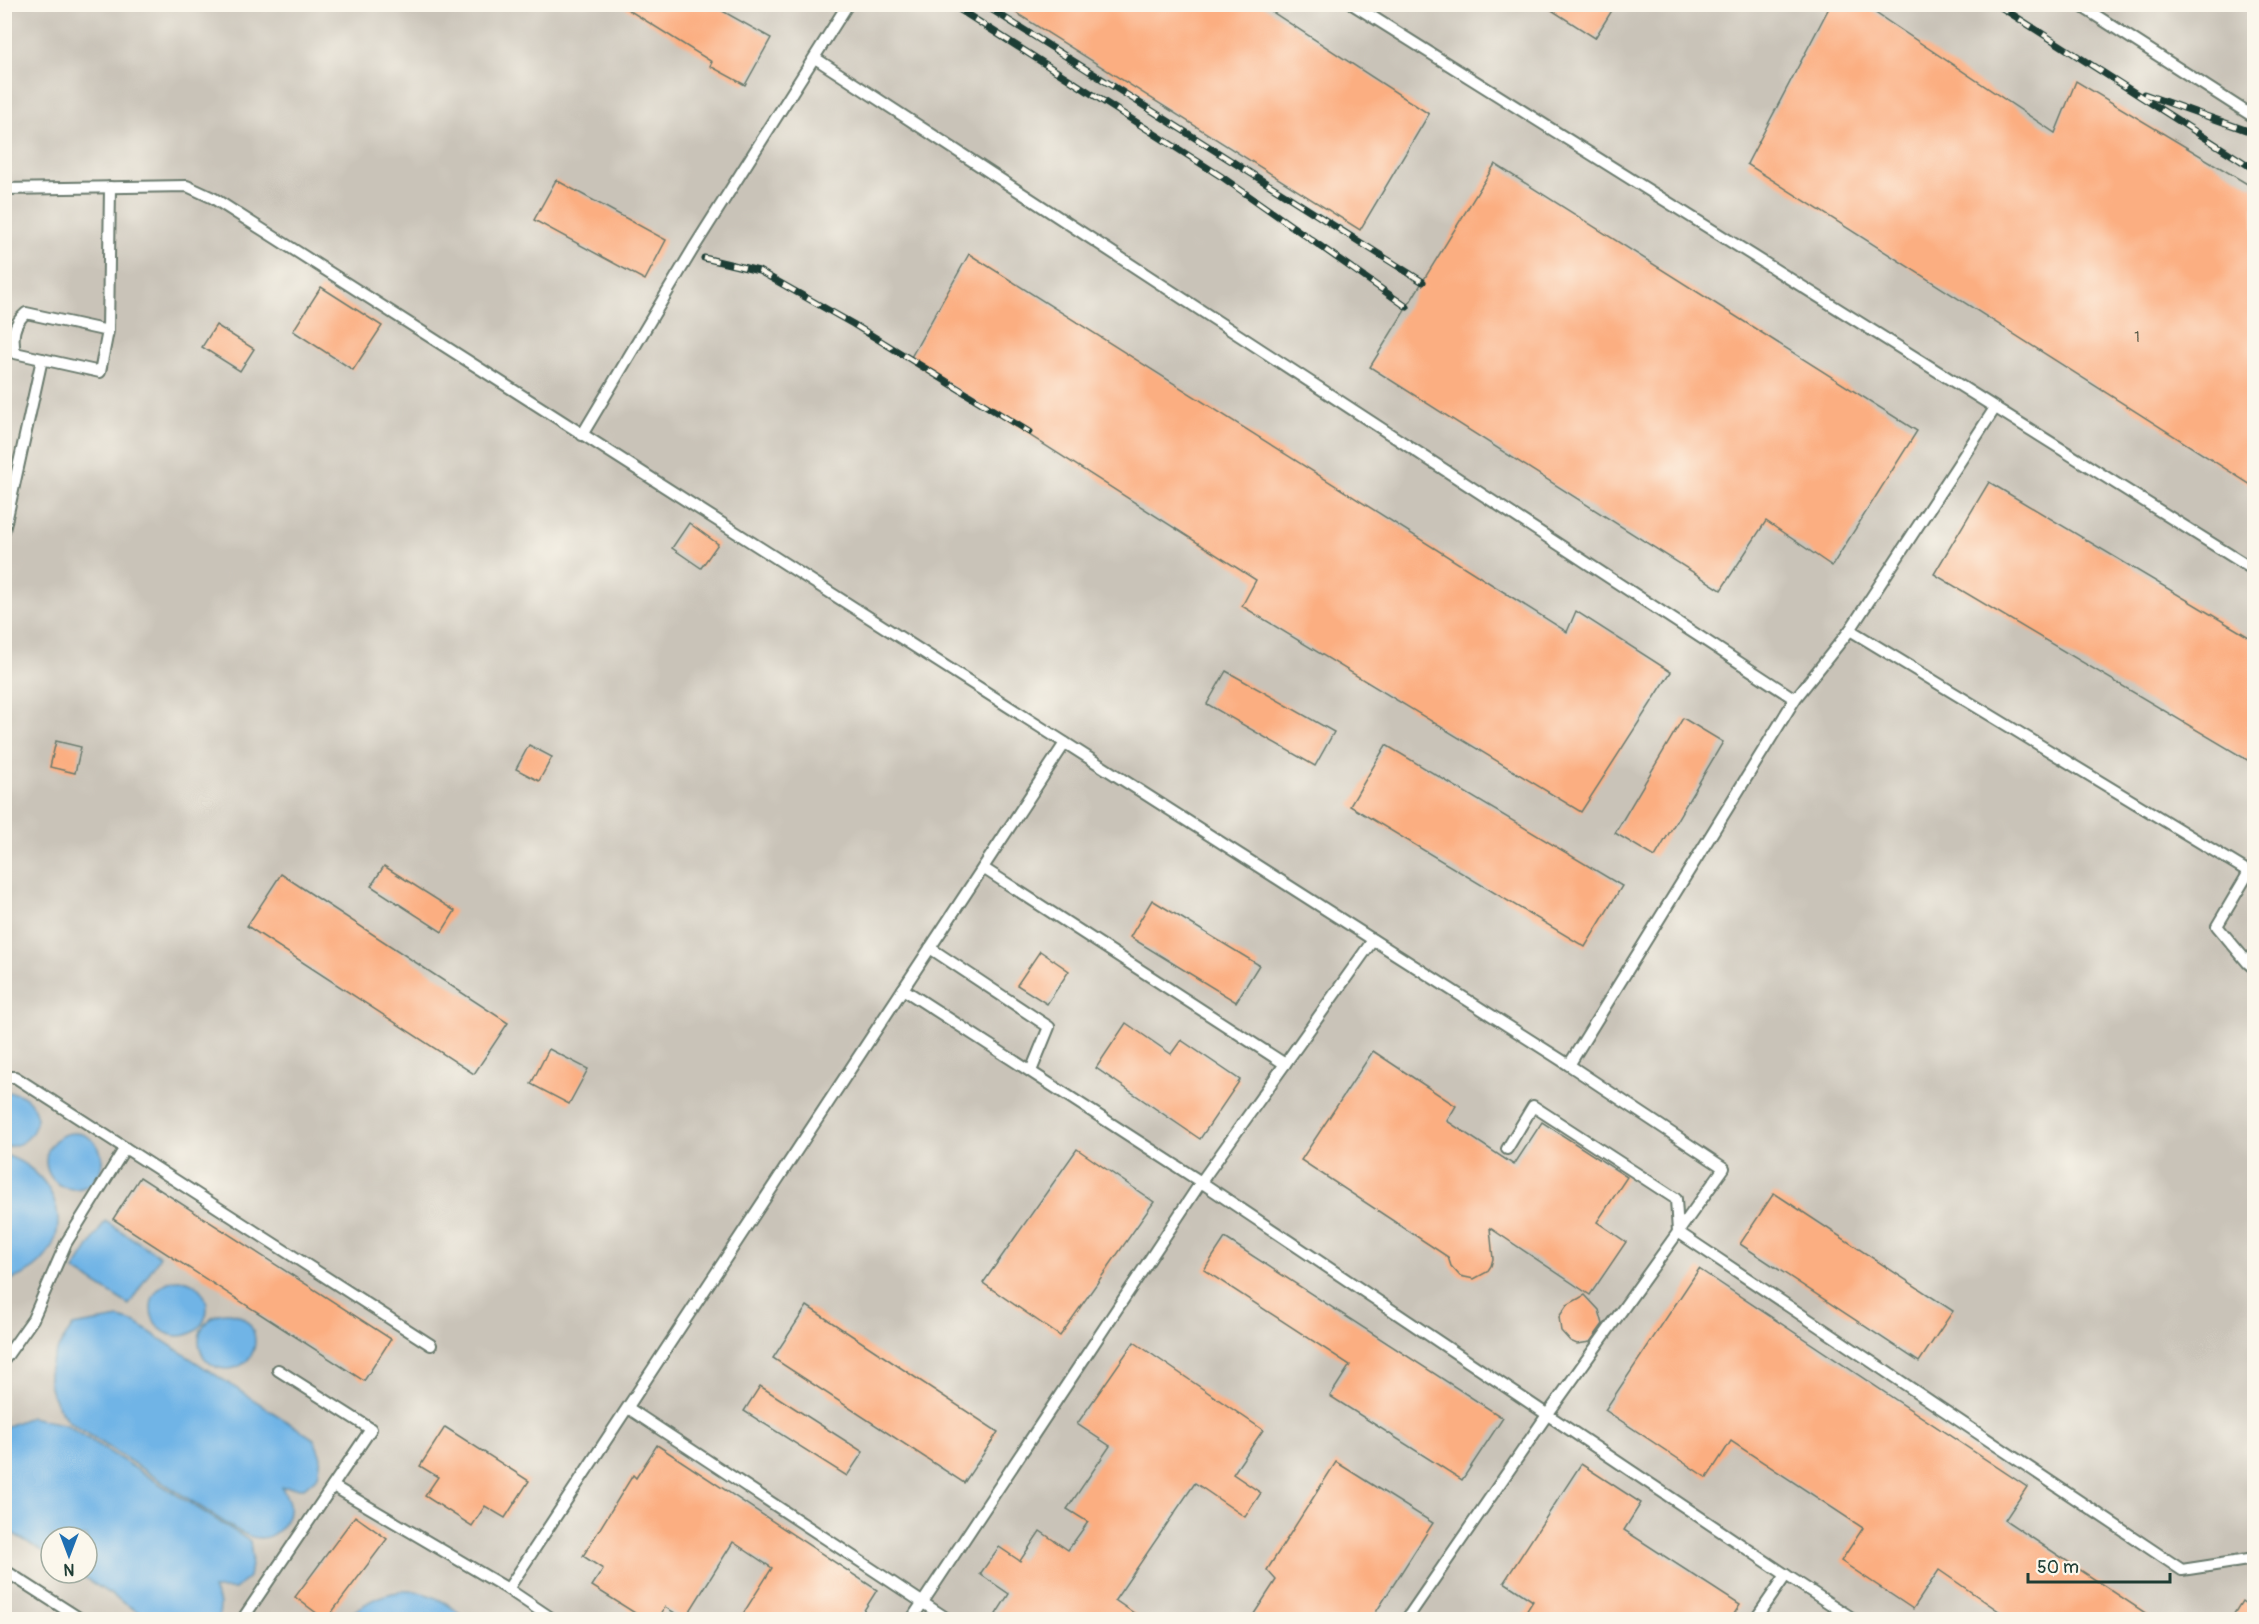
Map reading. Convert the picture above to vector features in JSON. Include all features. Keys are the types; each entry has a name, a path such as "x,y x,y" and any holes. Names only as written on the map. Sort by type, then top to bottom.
{"lane":[{"path":"582,435 693,249 848,4"},
{"path":"1352,4 2254,570"},
{"path":"2078,4 2254,117"},
{"path":"815,58 1795,699"},
{"path":"4,189 187,186 213,198 1569,1065 1724,1168 1547,1415 1406,1620"},
{"path":"108,330 27,312 17,320 12,338 15,353 100,372 108,330 110,187"},
{"path":"4,531 42,359"},
{"path":"1569,1065 1795,699 1850,630 1995,408"},
{"path":"1850,630 2249,872 2217,926 2254,968"},
{"path":"508,1589 1065,743"},
{"path":"983,868 1285,1064"},
{"path":"911,1620 1202,1182 1373,940"},
{"path":"930,948 1049,1027 1030,1071"},
{"path":"903,989 1202,1182 1855,1620"},
{"path":"4,1077 15,1077 431,1345"},
{"path":"1507,1149 1533,1106 1676,1199 1678,1232"},
{"path":"4,1360 33,1319 66,1243 125,1148"},
{"path":"1678,1232 2182,1570 2254,1559"},
{"path":"242,1620 371,1429 278,1370"},
{"path":"628,1408 949,1620"},
{"path":"333,1486 508,1589 554,1620"},
{"path":"4,1570 82,1620"},
{"path":"1755,1620 1786,1575"}],"shaded area":[{"path":"5,5 2254,5 2254,1619 5,1620"}],"water":[{"path":"4,1092 22,1095 26,1098 33,1106 37,1118 36,1125 27,1139 17,1145 5,1147"},
{"path":"74,1133 85,1135 94,1141 100,1150 102,1161 100,1172 94,1181 85,1187 74,1189 63,1187 54,1181 48,1172 46,1161 48,1150 54,1141 63,1135"},
{"path":"5,1155 35,1172 54,1199 58,1215 57,1231 52,1247 41,1262 28,1272 5,1282"},
{"path":"105,1221 160,1256 129,1305 74,1270"},
{"path":"179,1280 190,1282 199,1288 205,1297 207,1308 205,1319 199,1328 190,1334 179,1336 168,1334 159,1328 153,1319 151,1308 153,1297 159,1288 168,1282"},
{"path":"227,1313 238,1315 247,1321 253,1330 255,1341 253,1352 247,1361 238,1367 227,1369 216,1367 207,1361 201,1352 199,1341 201,1330 207,1321 216,1315"},
{"path":"119,1318 136,1323 314,1439 321,1457 318,1476 304,1488 282,1487 288,1500 289,1511 285,1522 277,1532 260,1538 240,1532 68,1421 52,1395 49,1383 49,1373 57,1351 73,1326"},
{"path":"30,1417 67,1425 250,1541 252,1558 249,1577 235,1589 213,1589 220,1604 219,1619 149,1619 96,1585 99,1585 99,1525 39,1525 39,1549 5,1529 5,1427"},
{"path":"411,1590 440,1600 465,1619 346,1619 376,1598"}],"building":[{"path":"619,4 710,4 771,38 745,85 710,66 712,62"},
{"path":"1002,4 1260,4 1429,114 1360,230"},
{"path":"1542,4 1616,4 1595,38"},
{"path":"1831,4 1862,4 2055,133 2076,81 2254,188 2254,487 1747,164"},
{"path":"1495,164 1917,431 1832,566 1766,521 1721,590 1370,367"},
{"path":"556,180 666,240 645,280 534,220"},
{"path":"969,254 1567,632 1576,611 1671,672 1581,812 1242,606 1256,580 910,359"},
{"path":"321,287 382,326 353,370 293,331"},
{"path":"216,325 254,349 240,371 202,347"},
{"path":"1989,482 2254,640 2254,764 1934,574"},
{"path":"689,523 718,544 701,568 672,548"},
{"path":"1226,671 1334,732 1315,766 1207,704"},
{"path":"1683,718 1723,742 1655,857 1615,833"},
{"path":"56,741 81,747 75,773 50,767"},
{"path":"529,745 552,757 539,781 516,769"},
{"path":"1386,745 1622,886 1585,947 1350,806"},
{"path":"384,866 455,911 442,932 371,886"},
{"path":"281,874 508,1023 474,1074 247,926"},
{"path":"1152,900 1259,965 1236,1002 1130,937"},
{"path":"1040,951 1069,971 1047,1004 1017,985"},
{"path":"1126,1023 1171,1054 1181,1040 1240,1080 1200,1139 1096,1068"},
{"path":"549,1049 588,1069 569,1104 531,1084"},
{"path":"1373,1051 1456,1106 1447,1121 1514,1165 1542,1122 1627,1177 1597,1222 1626,1242 1590,1295 1490,1228 1493,1259 1491,1266 1487,1272 1474,1279 1460,1276 1451,1266 1448,1257 1301,1160"},
{"path":"1077,1149 1154,1202 1060,1336 983,1283"},
{"path":"140,1177 391,1339 364,1381 113,1219"},
{"path":"1774,1193 1953,1311 1919,1362 1740,1244"},
{"path":"1225,1238 1503,1418 1462,1480 1330,1396 1350,1365 1204,1270"},
{"path":"1699,1269 2027,1487 2005,1520 2156,1620 2012,1620 1939,1570 1913,1609 1841,1561 1863,1528 1731,1441 1707,1478 1605,1410"},
{"path":"1585,1295 1599,1310 1603,1324 1590,1342 1577,1344 1570,1341 1561,1331 1559,1317 1567,1305"},
{"path":"807,1306 998,1432 964,1483 773,1358"},
{"path":"1134,1342 1263,1430 1233,1474 1261,1493 1245,1517 1195,1483 1115,1600 1144,1620 1004,1620 996,1614 1009,1594 980,1574 999,1547 1020,1561 1040,1531 1068,1550 1088,1522 1067,1509 1110,1446 1077,1424"},
{"path":"760,1386 863,1452 847,1476 744,1411"},
{"path":"445,1427 529,1481 505,1518 485,1506 472,1526 425,1496 438,1477 420,1466"},
{"path":"657,1445 877,1590 858,1620 739,1620 772,1568 733,1542 685,1619 665,1607 658,1620 646,1620 592,1586 603,1569 583,1556 633,1475 636,1478"},
{"path":"1336,1462 1433,1523 1371,1620 1250,1620 1276,1580 1267,1570"},
{"path":"1581,1464 1641,1503 1624,1530 1740,1605 1730,1620 1521,1620 1533,1601 1504,1582"},
{"path":"355,1516 387,1539 326,1620 295,1597"},
{"path":"2242,1601 2254,1610 2254,1620 2230,1620"}],"railway":[{"path":"951,4 1222,177 1407,307"},
{"path":"983,4 1423,282"},
{"path":"1996,4 2254,169"},
{"path":"2144,94 2254,133"},
{"path":"704,258 759,271 853,324 1029,432"}]}
